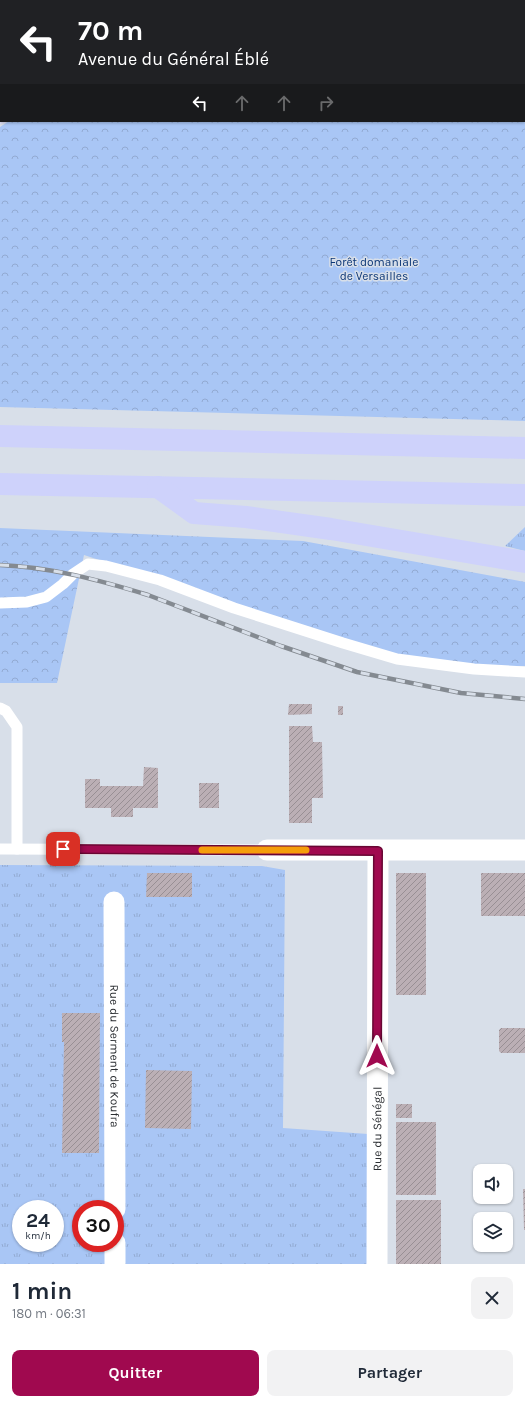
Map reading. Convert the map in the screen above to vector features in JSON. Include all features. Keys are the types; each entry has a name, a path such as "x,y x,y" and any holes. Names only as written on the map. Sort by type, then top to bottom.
{"highway":[{"path":"0,436 525,448"},
{"path":"0,484 525,495"},
{"path":"158,488 194,513 246,517 331,529 525,562"}],"street":[{"path":"267,850 525,850"},
{"name":"Rue du Sénégal","path":"377,1264 378,851"},
{"name":"Rue du Serment de Koufra","path":"114,902 115,1200"},
{"path":"115,1252 115,1264"}],"lane":[{"path":"0,603 27,602 46,597 73,574 88,564 106,566 160,580 234,608 397,659 474,670 525,672"},
{"path":"0,708 6,711 17,727 16,849"},
{"path":"0,849 267,850"}],"green space":[{"name":"Forêt domaniale de Versailles","path":"8,122 525,122 525,421 0,407 0,127"},
{"path":"525,527 525,551 505,546"},
{"path":"0,528 303,541 525,582 525,666 477,667 396,654 289,622 84,555 57,683 0,683"},
{"path":"0,865 262,866 285,870 283,1128 368,1134 367,1264 0,1264"}],"building":[{"path":"289,704 312,704 312,714 288,715"},
{"path":"338,706 343,706 343,715 338,715"},
{"path":"289,726 312,726 313,742 322,742 323,798 312,798 312,823 289,823"},
{"path":"144,767 158,768 158,808 133,808 133,817 111,817 111,808 85,808 85,779 100,779 100,786 143,786"},
{"path":"199,783 219,783 219,808 199,808"},
{"path":"147,873 192,873 192,897 146,897"},
{"path":"396,873 426,873 426,995 396,995"},
{"path":"481,873 525,873 525,916 481,916"},
{"path":"62,1013 100,1013 99,1153 62,1153 64,1042 62,1042"},
{"path":"501,1028 525,1028 525,1053 501,1053 499,1051 499,1030"},
{"path":"146,1070 192,1071 191,1129 145,1128"},
{"path":"396,1104 412,1104 412,1118 396,1118"},
{"path":"396,1122 436,1122 436,1195 396,1195"},
{"path":"523,1189 525,1189 525,1230 524,1230"},
{"path":"396,1200 441,1200 441,1264 396,1264"}],"railway":[{"path":"0,565 56,571 130,589 281,646 357,672 461,693 525,699"}],"slow traffic":[{"path":"202,850 306,850"}],"route":[{"path":"63,849 378,851 377,1056"}]}
